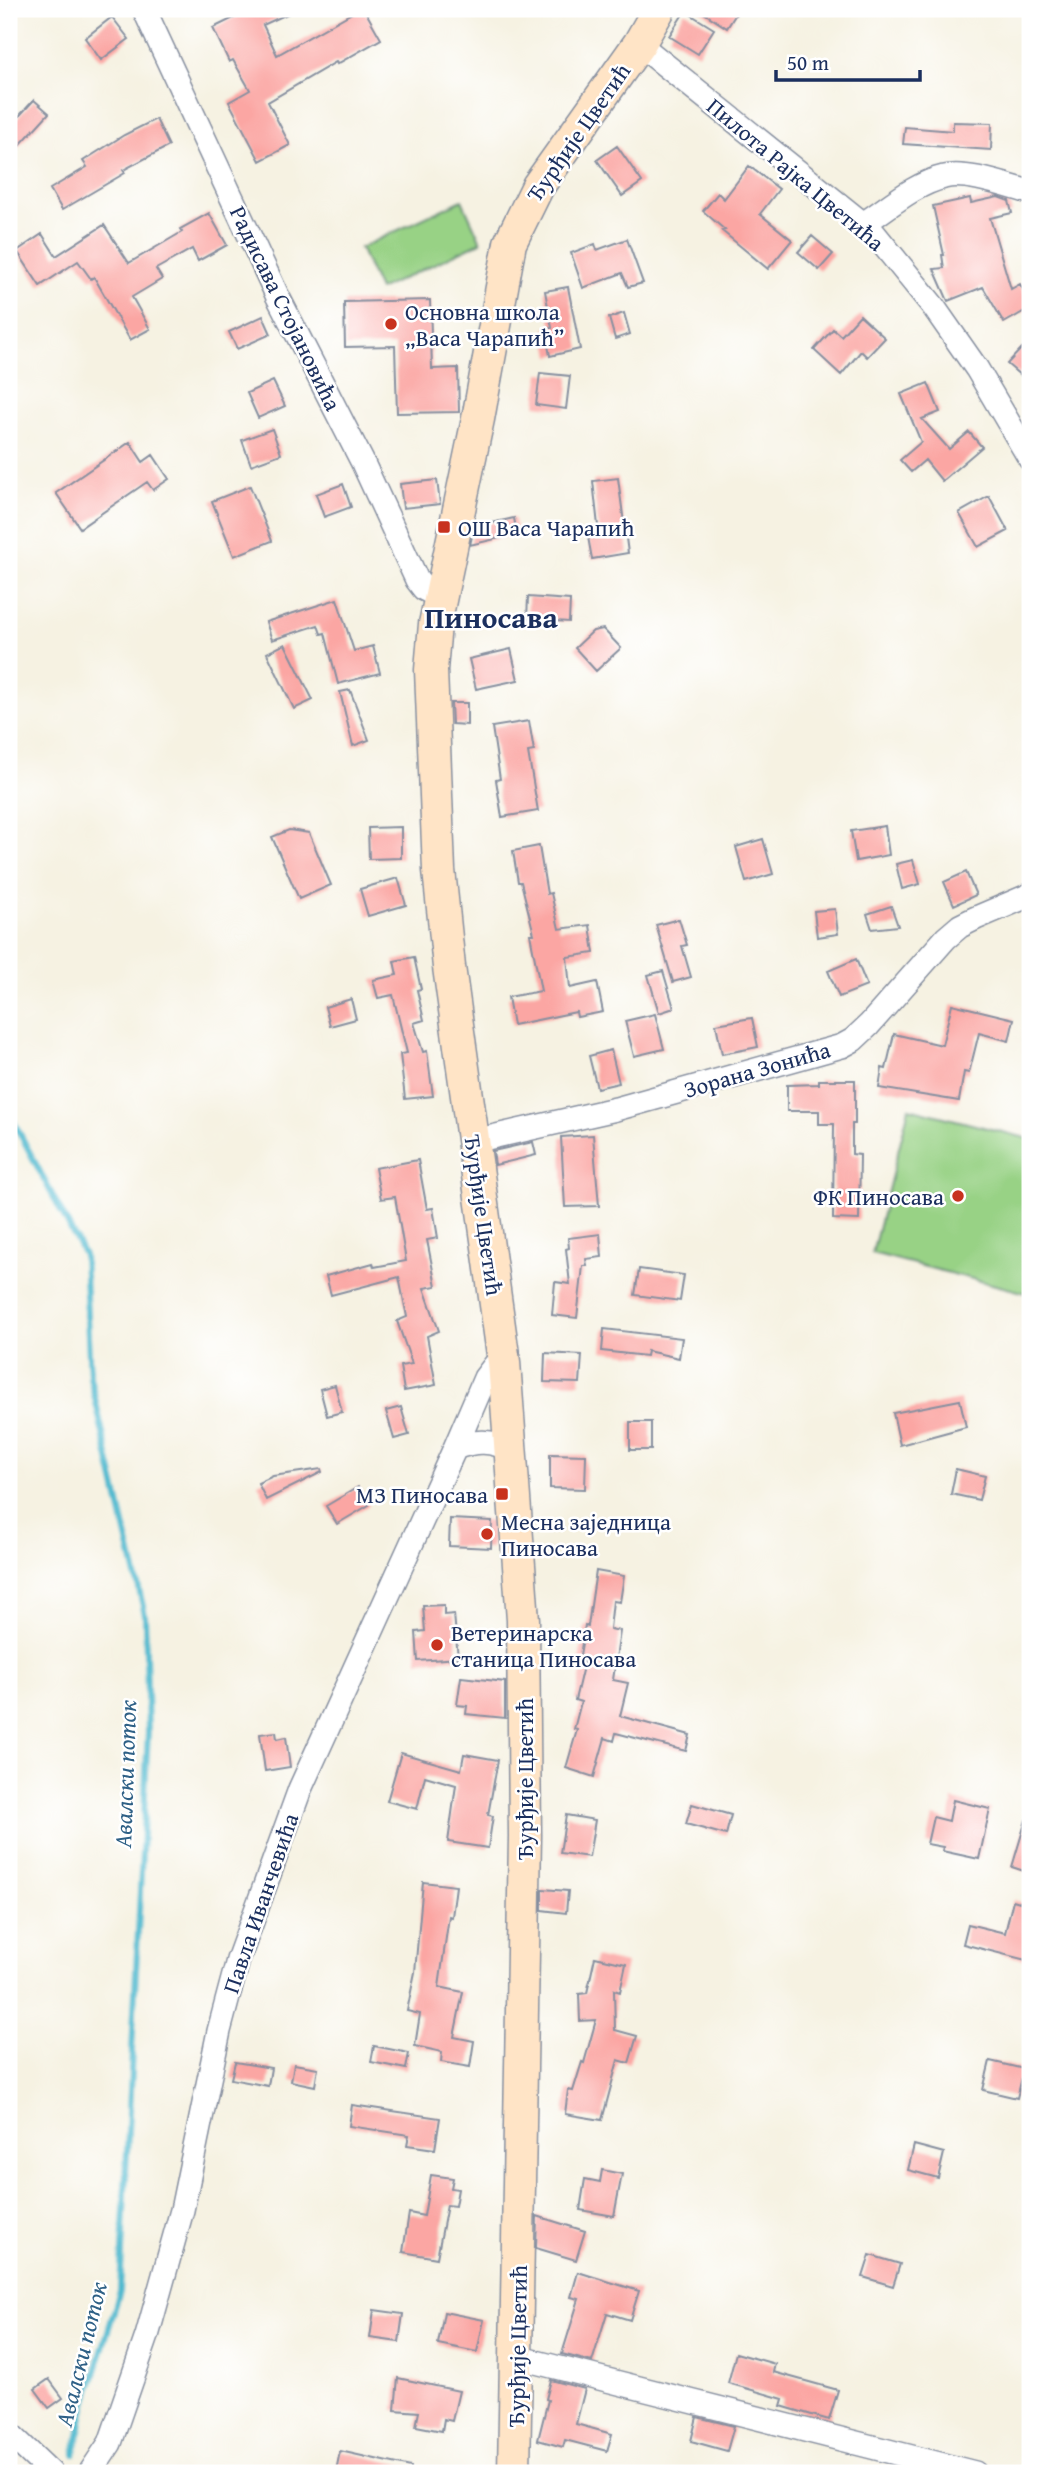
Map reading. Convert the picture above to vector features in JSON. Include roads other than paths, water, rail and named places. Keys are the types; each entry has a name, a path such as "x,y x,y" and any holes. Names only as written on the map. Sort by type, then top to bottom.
{"street":[{"name":"Радисава Стојановића","path":"144,9 277,295 362,461 417,580 424,589 440,597"},
{"name":"Ђурђије Цветић","path":"514,2473 524,1822 523,1620 504,1362 449,967 439,870 431,670 440,597 478,419 510,243 538,186 639,44 659,9"},
{"name":"Пилота Рајка Цветића","path":"639,44 873,232 933,306 977,369 1030,458"},
{"path":"863,224 920,186 945,176 967,177 1030,192"},
{"name":"Зорана Зонића","path":"474,1141 616,1109 842,1045 853,1040 869,1025 946,938 960,926 1030,895"},
{"name":"Павла Иванчевића","path":"90,2473 110,2443 147,2336 191,2174 227,1999 238,1960 300,1789 456,1448 489,1369 504,1362"},
{"path":"456,1448 471,1442 486,1441 498,1443 511,1450"},
{"path":"516,2357 975,2473"},
{"path":"9,2433 51,2473"}],"waterway":[{"name":"Авалски поток","path":"9,1113 84,1255 90,1377 145,1615 148,1732 120,2291 85,2407 75,2454"}],"place":[{"name":"Основна школа „Васа Чарапић”","path":"391,324"},
{"name":"ОШ Васа Чарапић","path":"444,527"},
{"name":"ФК Пиносава","path":"958,1196"},
{"name":"МЗ Пиносава","path":"502,1494"},
{"name":"Месна заједница Пиносава","path":"487,1534"},
{"name":"Ветеринарска станица Пиносава","path":"437,1645"}],"district":[{"name":"Пиносава","path":"491,617"}]}
